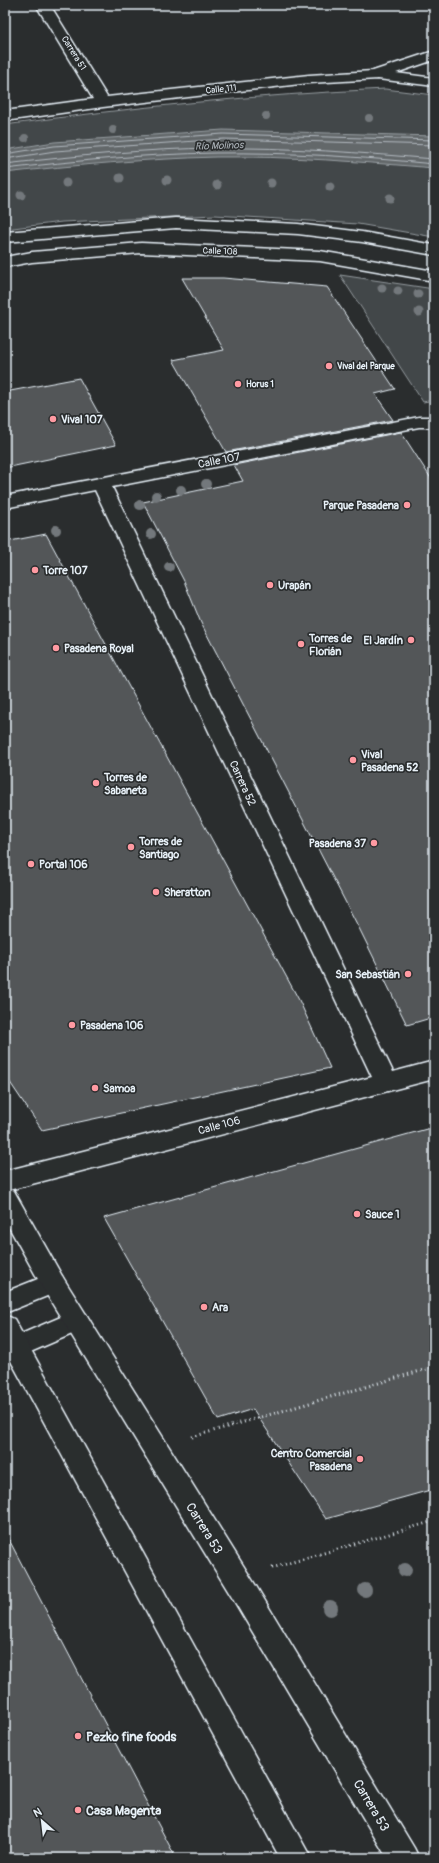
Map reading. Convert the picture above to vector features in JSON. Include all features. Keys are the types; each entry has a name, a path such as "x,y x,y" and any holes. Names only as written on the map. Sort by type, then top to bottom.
{"street":[{"name":"Carrera 51","path":"43,5 103,102"},
{"name":"Calle 111","path":"5,116 103,102 310,79 375,76 434,55"},
{"path":"375,76 434,82"},
{"path":"5,237 176,224 298,229 362,237 434,250"},
{"name":"Calle 108","path":"5,262 32,257 149,248 320,256 434,276"},
{"name":"Calle 107","path":"5,502 419,422 434,422"},
{"name":"Carrera 52","path":"101,483 386,1082"},
{"name":"Calle 106","path":"5,1181 434,1070"},
{"name":"Carrera 53","path":"5,1198 53,1283 246,1595 404,1858"},
{"path":"5,1303 53,1283"},
{"path":"77,1321 9,1342 296,1858"}],"path":[{"path":"192,1437 434,1367"},
{"path":"272,1568 434,1520"}],"shaded area":[{"path":"385,89 434,95 434,237 358,224 215,215 62,222 5,229 5,125 194,102"},
{"path":"340,275 434,289 434,400 423,402"}],"water":[{"name":"Río Molinos","path":"223,130 434,136 434,168 298,158 216,157 110,163 5,173 5,150 54,142"}],"building":[{"path":"182,278 223,278 327,287 395,389 375,394 393,420 226,452 173,360 224,350"},
{"name":"Vival 107","path":"79,378 116,445 5,468 5,392"},
{"path":"401,432 434,483 434,1017 407,1025 360,930 201,623 184,581 143,502 243,481 234,465"},
{"path":"46,534 299,1000 330,1068 42,1130 5,1075 5,542"},
{"path":"434,1127 434,1489 326,1519 253,1409 218,1420 104,1218"},
{"name":"Casa Magenta","path":"5,1532 101,1716 176,1858 5,1858"}],"place":[{"name":"Vival del Parque","path":"329,366"},
{"name":"Horus 1","path":"238,384"},
{"name":"Vival 107","path":"53,419"},
{"name":"Parque Pasadena","path":"407,505"},
{"name":"Torre 107","path":"35,570"},
{"name":"Urapán","path":"270,585"},
{"name":"El Jardín","path":"411,640"},
{"name":"Torres de Florián","path":"301,644"},
{"name":"Pasadena Royal","path":"56,648"},
{"name":"Vival Pasadena 52","path":"353,760"},
{"name":"Torres de Sabaneta","path":"96,783"},
{"name":"Pasadena 37","path":"374,843"},
{"name":"Torres de Santiago","path":"131,847"},
{"name":"Portal 106","path":"31,864"},
{"name":"Sheratton","path":"156,892"},
{"name":"San Sebastián","path":"408,974"},
{"name":"Pasadena 106","path":"72,1025"},
{"name":"Samoa","path":"95,1088"},
{"name":"Sauce 1","path":"357,1214"},
{"name":"Ara","path":"204,1307"},
{"name":"Centro Comercial Pasadena","path":"360,1459"},
{"name":"Pezko fine foods","path":"78,1736"},
{"name":"Casa Magenta","path":"78,1810"}]}
